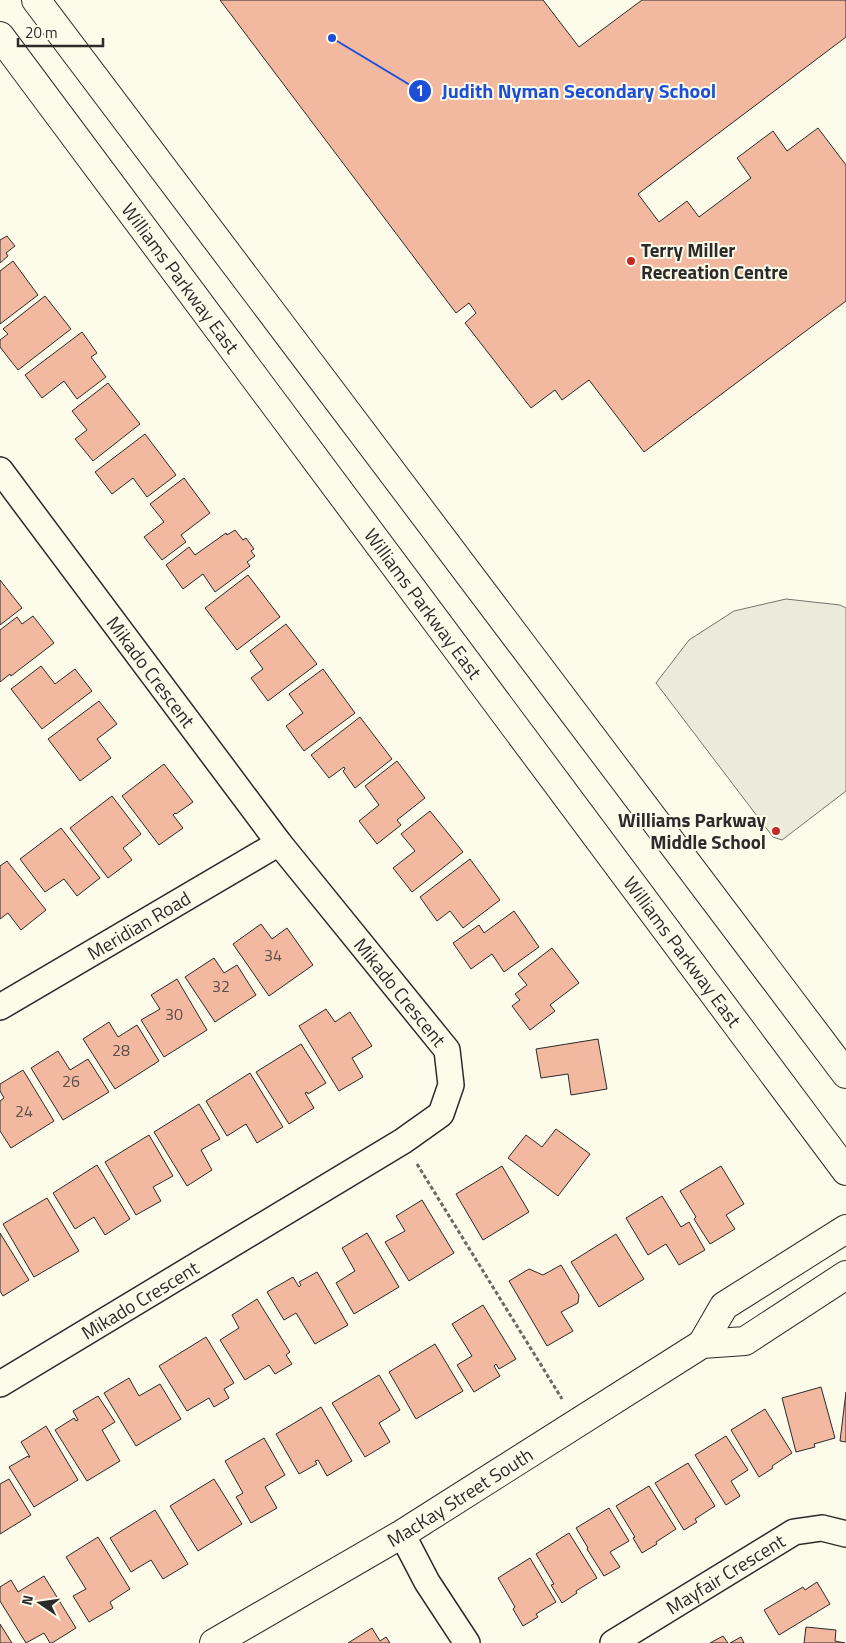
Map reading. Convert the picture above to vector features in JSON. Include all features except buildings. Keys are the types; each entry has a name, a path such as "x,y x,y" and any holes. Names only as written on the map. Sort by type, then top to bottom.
{"main road":[{"path":"36,0 846,1074"},
{"name":"Williams Parkway East","path":"0,36 846,1171"},
{"name":"MacKay Street South","path":"214,1643 402,1534 702,1344 724,1306 846,1229"},
{"name":"MacKay Street South","path":"702,1344 745,1341 846,1275"}],"street":[{"name":"Mikado Crescent","path":"0,470 279,843 446,1050 452,1085 442,1114 403,1141 0,1384"},
{"name":"Meridian Road","path":"0,1007 279,843"},
{"name":"Mayfair Crescent","path":"613,1643 794,1532 822,1528 846,1534"},
{"path":"402,1534 424,1577 467,1643"}],"path":[{"path":"403,1141 576,1423"}],"shaded area":[{"path":"786,599 840,605 846,608 846,791 782,840 773,837 656,683 689,640 734,611"}],"place":[{"name":"Judith Nyman Secondary School","path":"332,38"},
{"name":"Terry Miller Recreation Centre","path":"631,261"},
{"name":"Williams Parkway Middle School","path":"776,831"}]}
